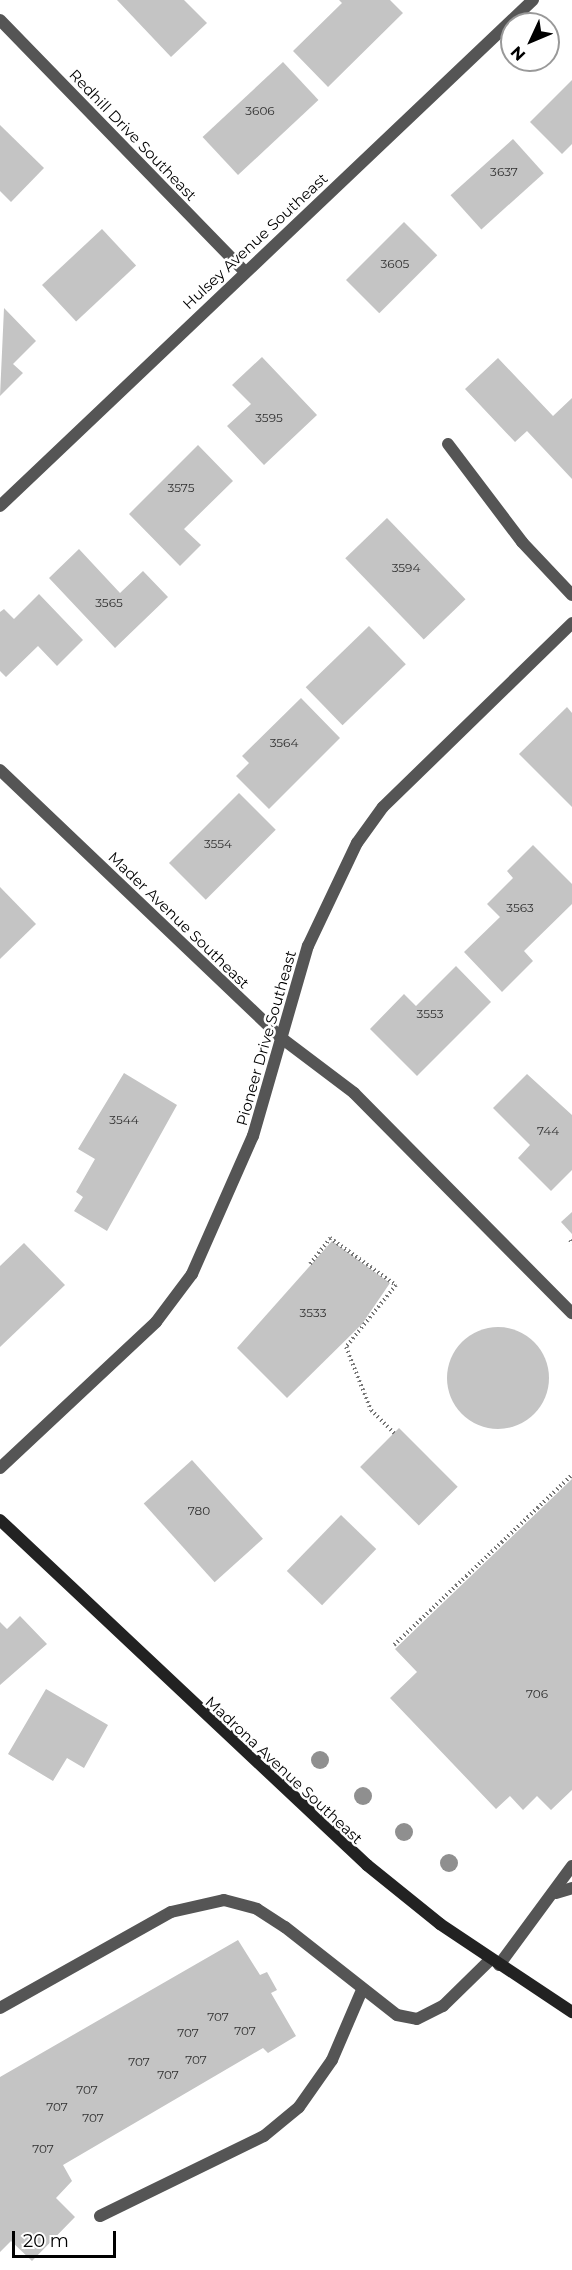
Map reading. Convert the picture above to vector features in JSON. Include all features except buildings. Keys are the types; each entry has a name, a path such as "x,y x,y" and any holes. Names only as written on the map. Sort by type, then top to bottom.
{"main road":[{"name":"Madrona Avenue Southeast","path":"0,1520 278,1787 367,1866 495,1962 572,2012"}],"street":[{"name":"Hulsey Avenue Southeast","path":"0,506 244,271 533,0"},
{"name":"Redhill Drive Southeast","path":"0,20 244,271"},
{"path":"448,444 522,542 572,595"},
{"name":"Pioneer Drive Southeast","path":"0,1467 156,1322 192,1274 222,1214 284,1040 308,946 357,843 383,807 572,623"},
{"name":"Mader Avenue Southeast","path":"0,770 284,1040 354,1093 572,1313"},
{"path":"0,2008 171,1912 224,1900 257,1909 397,2015 417,2019 443,2006 495,1962 556,1893 572,1866"},
{"path":"556,1893 572,1888"},
{"path":"100,2216 264,2136 299,2108 332,2060 362,1990"}],"path":[{"path":"310,1264 330,1238 396,1285 346,1347 371,1410 394,1433"},
{"path":"394,1645 572,1475"}]}
